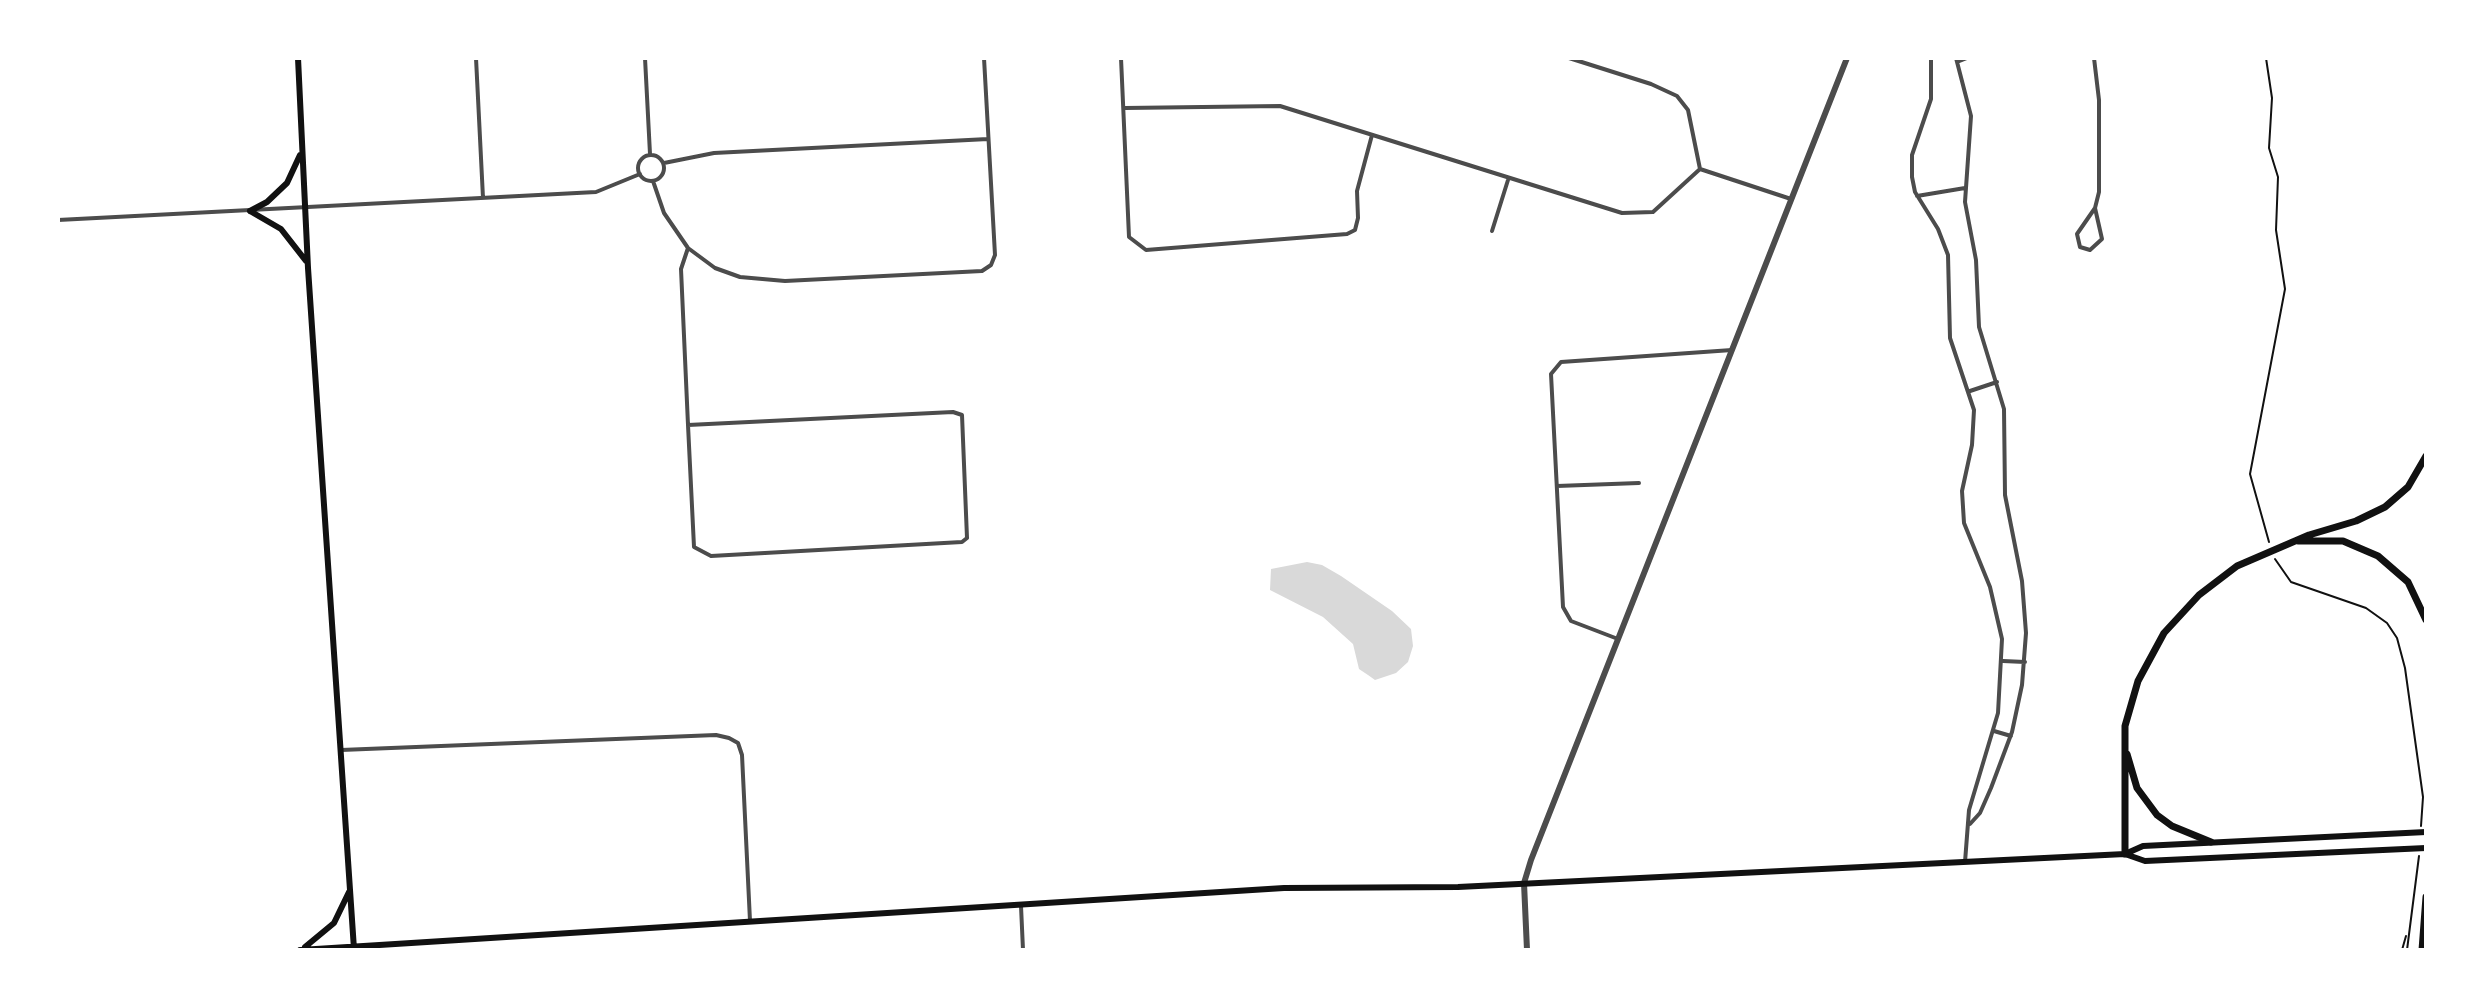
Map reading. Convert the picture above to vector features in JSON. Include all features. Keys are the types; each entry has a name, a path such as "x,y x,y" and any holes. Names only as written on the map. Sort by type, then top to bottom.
{"main road":[{"path":"298,58 308,268 353,949"},
{"path":"250,211 267,202 287,183 302,151"},
{"path":"250,211 281,229 300,250 308,268"},
{"path":"2125,854 2124,739 2138,681 2157,643 2174,621 2224,575 2252,558 2385,507 2408,487 2426,456"},
{"path":"2296,541 2343,541 2378,556 2408,582 2426,620"},
{"path":"2124,739 2133,777 2149,806 2172,826 2211,842"},
{"path":"299,950 1284,888 1524,883 1965,862 2125,854 2143,846 2426,832"},
{"path":"2125,854 2145,861 2426,848"},
{"path":"299,950 334,923 350,888"},
{"path":"2422,950 2426,897"}],"street":[{"path":"476,58 483,198"},
{"path":"645,58 650,154"},
{"path":"640,174 653,181 664,213 688,248 715,268 755,280 982,271 991,265 995,255 984,58"},
{"path":"1121,58 1129,237 1146,250 1347,234 1355,230 1357,191 1372,135"},
{"path":"1569,58 1677,96 1693,124 1700,169"},
{"path":"1527,950 1524,883 1847,58"},
{"path":"1931,58 1931,99 1911,164 1917,196 1938,229 1948,255 1950,338 1970,391 1974,427 1964,477 1964,523 1995,605 2003,661 1994,731 1969,810 1965,862"},
{"path":"1967,58 1956,60 1971,116 1965,188 1966,218 1976,260 1979,327 1997,382 2005,423 2007,511 2026,610 2025,662 2011,736 1980,813 1970,824"},
{"path":"2086,58 2094,58 2100,176 2095,208 2102,239 2090,250 2080,247 2077,234 2095,208"},
{"path":"1125,108 1280,106 1508,180 1639,215 1665,204 1700,169"},
{"path":"650,154 664,163 714,153 988,139"},
{"path":"640,174 640,160 650,154"},
{"path":"653,181 662,175 664,163"},
{"path":"1700,169 1791,199"},
{"path":"58,220 596,192 640,174"},
{"path":"1492,231 1508,180"},
{"path":"1917,196 1965,188"},
{"path":"688,248 681,269 688,425 694,547 699,553 727,555 962,542 967,538 962,415 953,412 688,425"},
{"path":"1618,639 1571,621 1563,607 1551,374 1561,362 1732,350"},
{"path":"1970,391 1997,382"},
{"path":"1557,486 1639,483"},
{"path":"2003,661 2025,662"},
{"path":"1994,731 2011,736"},
{"path":"341,750 716,735 729,738 738,743 742,755 750,922"},
{"path":"1021,904 1023,950"}],"path":[{"path":"2266,58 2272,98 2269,148 2278,177 2276,230 2285,289 2250,474 2269,544"},
{"path":"2273,554 2291,582 2366,608 2387,623 2397,638 2422,791"},
{"path":"2404,950 2415,889"}],"shaded area":[{"path":"1307,562 1322,565 1341,576 1392,611 1411,629 1413,646 1408,662 1396,673 1375,680 1359,669 1353,644 1323,617 1270,590 1271,569"}]}
